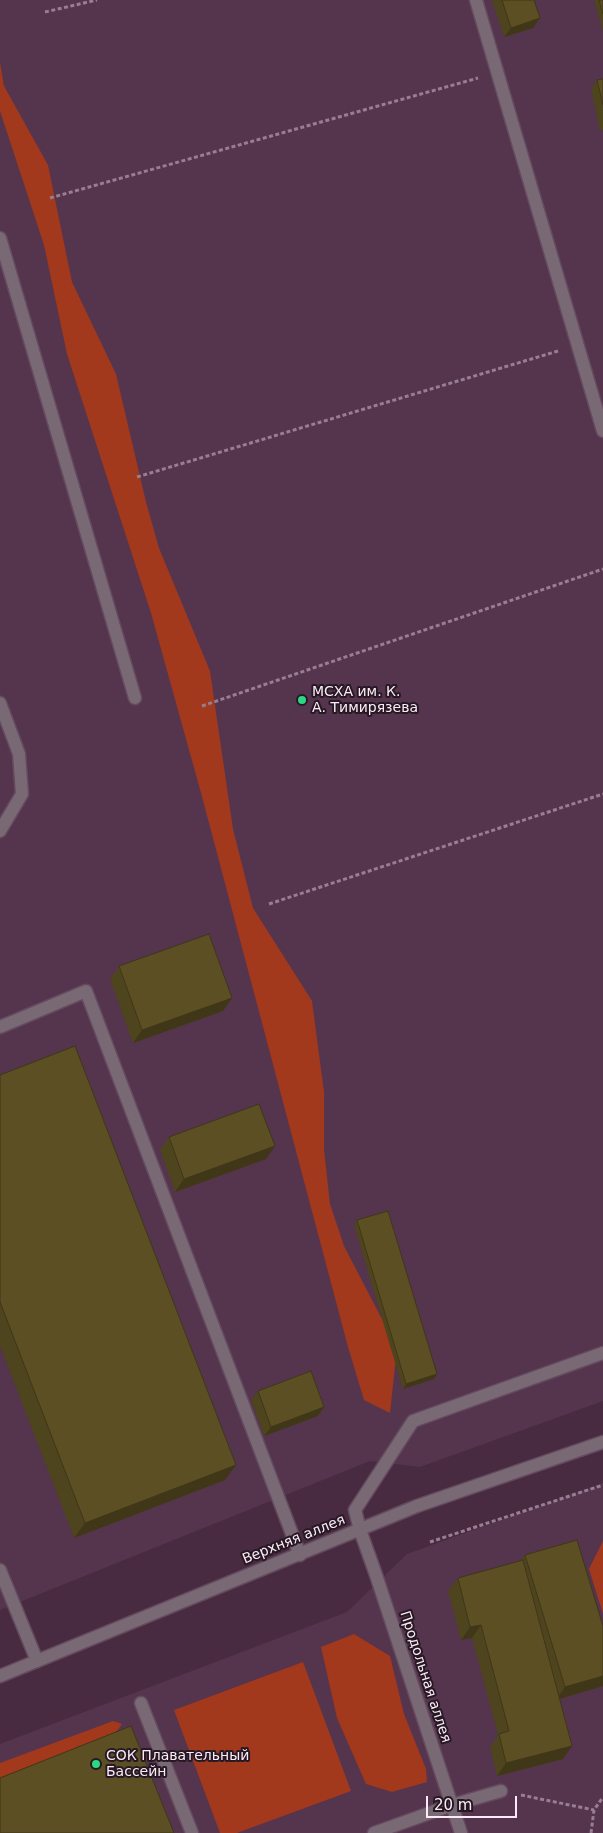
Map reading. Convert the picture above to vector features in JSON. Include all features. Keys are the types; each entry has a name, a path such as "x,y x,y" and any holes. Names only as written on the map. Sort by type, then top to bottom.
{"street":[{"path":"476,0 603,430"},
{"path":"0,238 135,698"},
{"path":"0,703 20,754 22,794 0,831"},
{"path":"0,1027 86,991 300,1555"},
{"name":"Продольная аллея","path":"461,1833 354,1510 414,1420 603,1353"},
{"name":"Верхняя аллея","path":"0,1676 417,1506 603,1442"},
{"path":"0,1570 38,1661"},
{"path":"141,1703 192,1833"},
{"path":"374,1833 452,1805 501,1791"}],"path":[{"path":"45,12 97,0"},
{"path":"50,198 497,72"},
{"path":"136,477 578,345"},
{"path":"202,706 603,569"},
{"path":"269,904 603,794"},
{"path":"430,1542 603,1485"},
{"path":"501,1791 594,1810"},
{"path":"591,1833 594,1810 603,1797"}],"shaded area":[{"name":"МСХА им. К. А. Тимирязева","path":"0,0 603,0 603,1401 420,1467 370,1461 0,1610"},
{"path":"0,62 4,86 48,165 72,282 116,374 146,502 159,548 210,671 233,829 253,908 312,1001 324,1092 324,1149 330,1204 344,1246 397,1348 390,1413 364,1400 348,1347 201,793 151,613 67,354 44,245 0,111"},
{"path":"603,1483 603,1833 0,1833 0,1744 347,1612 407,1554"},
{"path":"603,1541 603,1614 589,1569"},
{"path":"354,1634 390,1656 404,1714 426,1769 427,1782 392,1792 366,1784 337,1718 321,1647"},
{"path":"303,1662 351,1791 237,1833 220,1833 174,1710"},
{"path":"113,1721 122,1724 114,1735 0,1779 0,1763"}],"building":[{"path":"502,0 534,0 540,18 511,28"},
{"path":"599,0 603,0 603,14"},
{"path":"603,79 603,105 597,80"},
{"path":"209,934 232,998 142,1030 119,966"},
{"path":"75,1046 236,1465 85,1523 0,1302 0,1075"},
{"path":"259,1104 275,1146 184,1179 169,1137"},
{"path":"388,1211 437,1374 406,1384 357,1220"},
{"path":"311,1371 324,1407 271,1427 258,1391"},
{"path":"577,1540 603,1626 603,1676 565,1687 525,1555"},
{"path":"523,1560 572,1746 506,1763 499,1734 509,1731 481,1625 470,1627 458,1578"},
{"name":"СОК Плавательный Бассейн","path":"131,1726 174,1833 0,1833 0,1778"}],"place":[{"name":"МСХА им. К. А. Тимирязева","path":"302,700"},
{"name":"СОК Плавательный Бассейн","path":"96,1764"}]}
